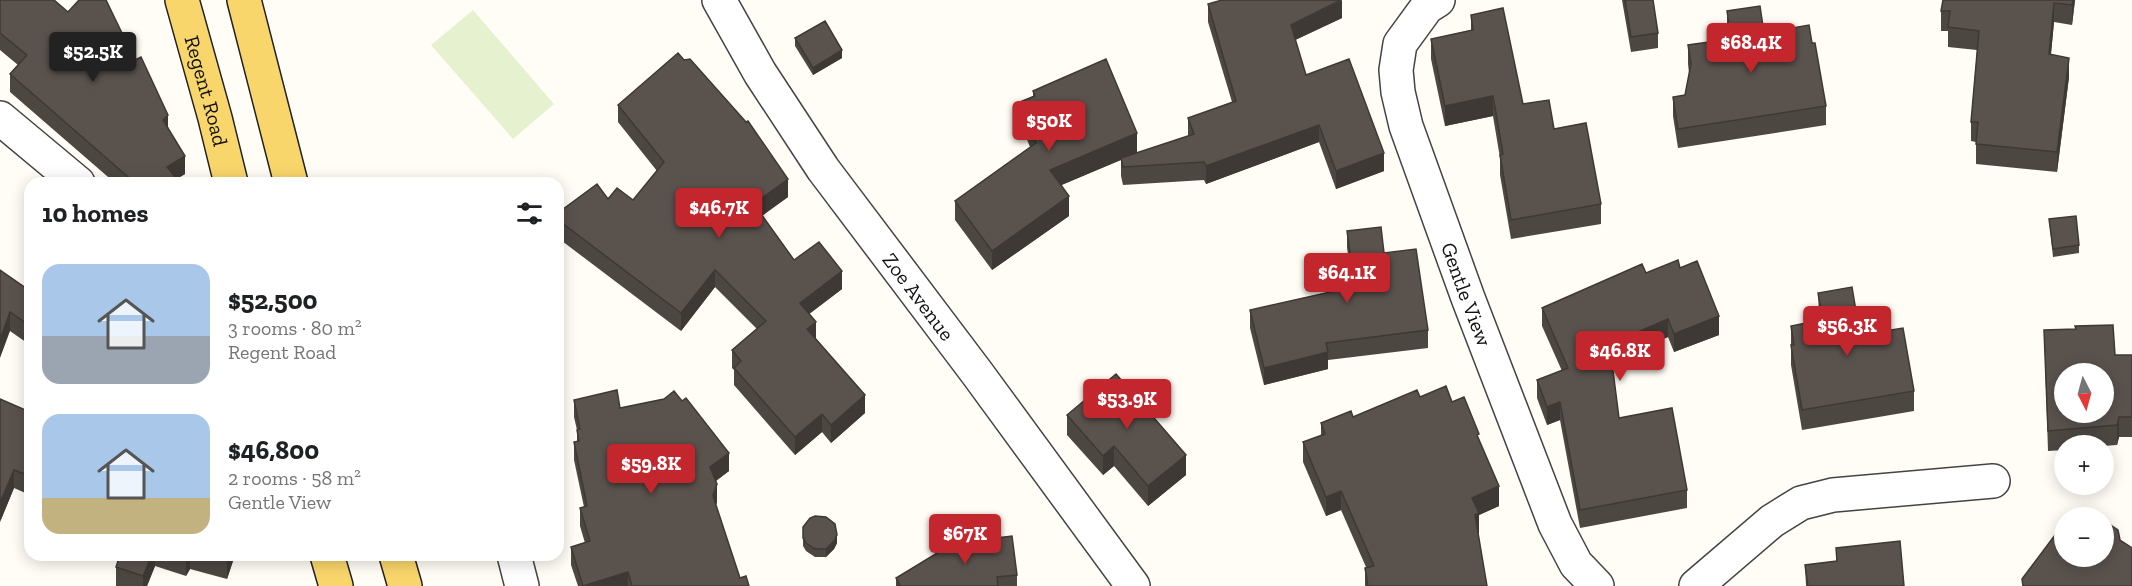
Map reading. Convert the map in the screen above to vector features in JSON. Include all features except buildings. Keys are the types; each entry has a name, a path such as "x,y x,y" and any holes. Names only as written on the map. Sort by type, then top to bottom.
{"main road":[{"name":"Regent Road","path":"182,0 230,177"},
{"path":"244,0 289,177"},
{"path":"329,561 336,586"},
{"path":"398,561 405,586"}],"street":[{"name":"Zoe Avenue","path":"719,0 760,73 823,169 977,373 1133,586"},
{"name":"Gentle View","path":"1438,0 1427,7 1400,44 1396,70 1398,92 1406,126 1468,298 1555,524 1576,564 1597,586"},
{"path":"0,118 71,177"},
{"path":"1696,586 1772,521 1801,503 1833,495 1993,481"},
{"path":"516,561 522,586"}],"green space":[{"path":"473,10 554,104 513,139 431,45"}]}
